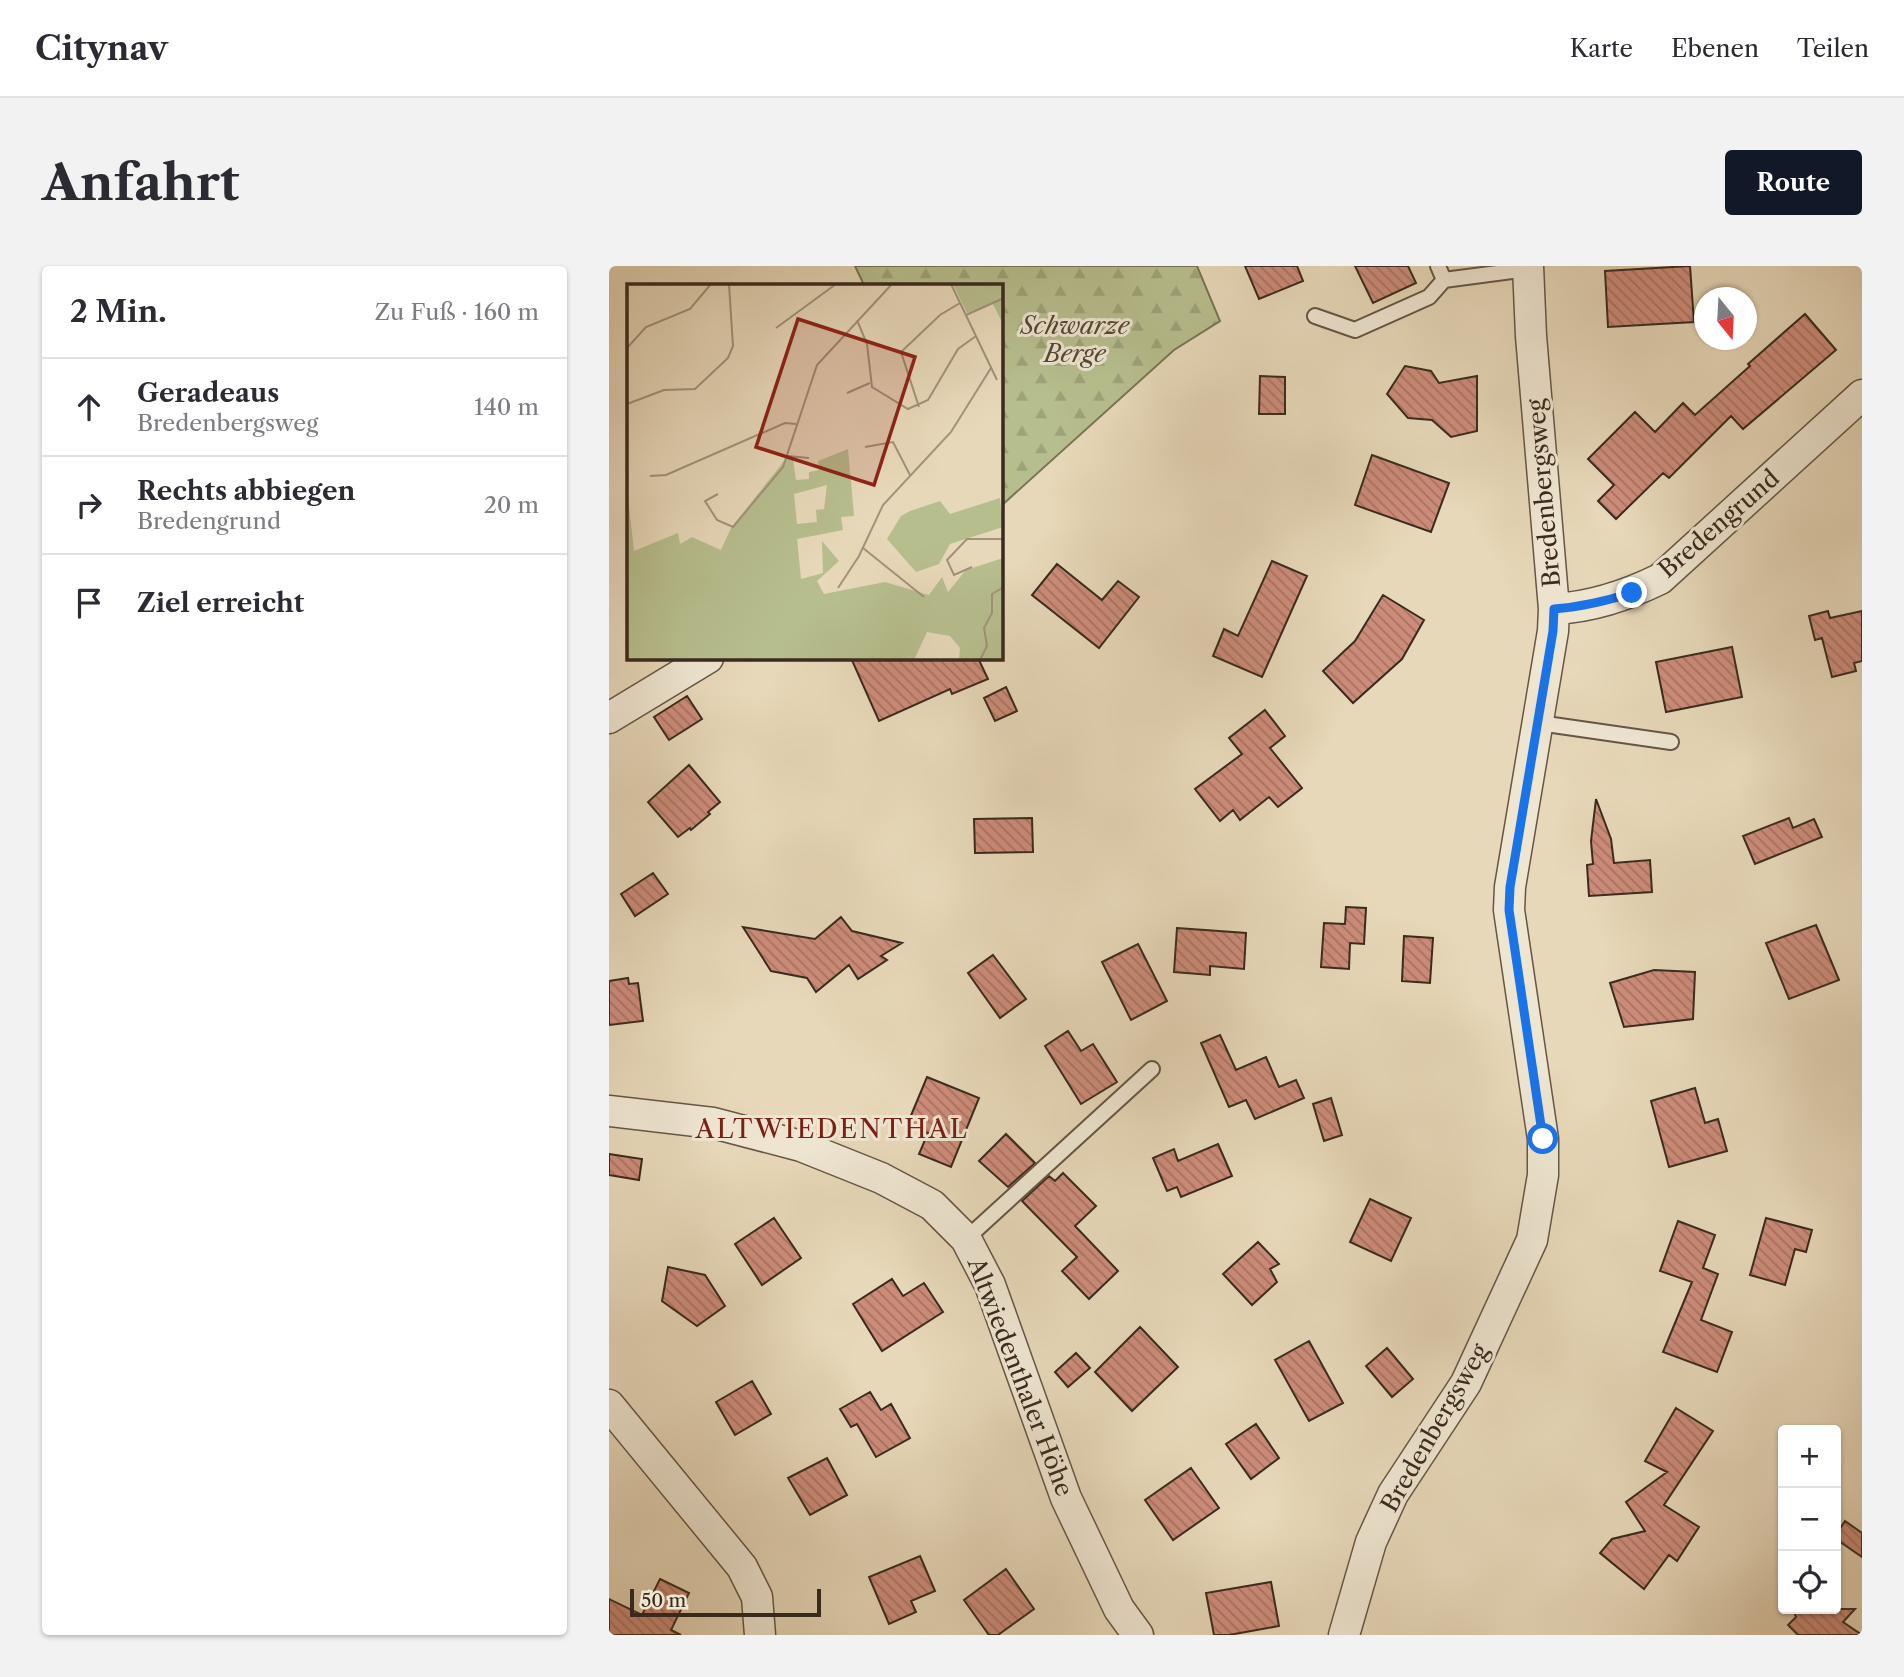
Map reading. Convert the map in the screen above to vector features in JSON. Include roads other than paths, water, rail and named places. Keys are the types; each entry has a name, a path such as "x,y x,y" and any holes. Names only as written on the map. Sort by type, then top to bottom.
{"street":[{"name":"Bredenbergsweg","path":"1344,1635 1371,1542 1392,1494 1467,1383 1532,1240 1543,1175 1543,1139 1509,910 1510,887 1539,723 1554,609 1531,336 1528,268"},
{"name":"Bredengrund","path":"1554,609 1604,602 1632,593 1660,579 1862,395"},
{"path":"609,718 705,660"},
{"name":"Altwiedenthaler Höhe","path":"609,1111 713,1123 801,1146 881,1178 932,1205 966,1239 990,1284 1066,1498 1119,1609 1138,1635"},
{"path":"609,1405 742,1567 757,1597 760,1635"}],"lane":[{"path":"1438,266 1444,280"},
{"path":"1315,316 1355,330 1429,297 1444,280 1528,268"},
{"path":"1539,723 1671,742"},
{"path":"966,1239 1152,1069"}],"district":[{"name":"ALTWIEDENTHAL","path":"832,1129"}],"park label":[{"name":"Schwarze Berge","path":"1075,340"}]}
